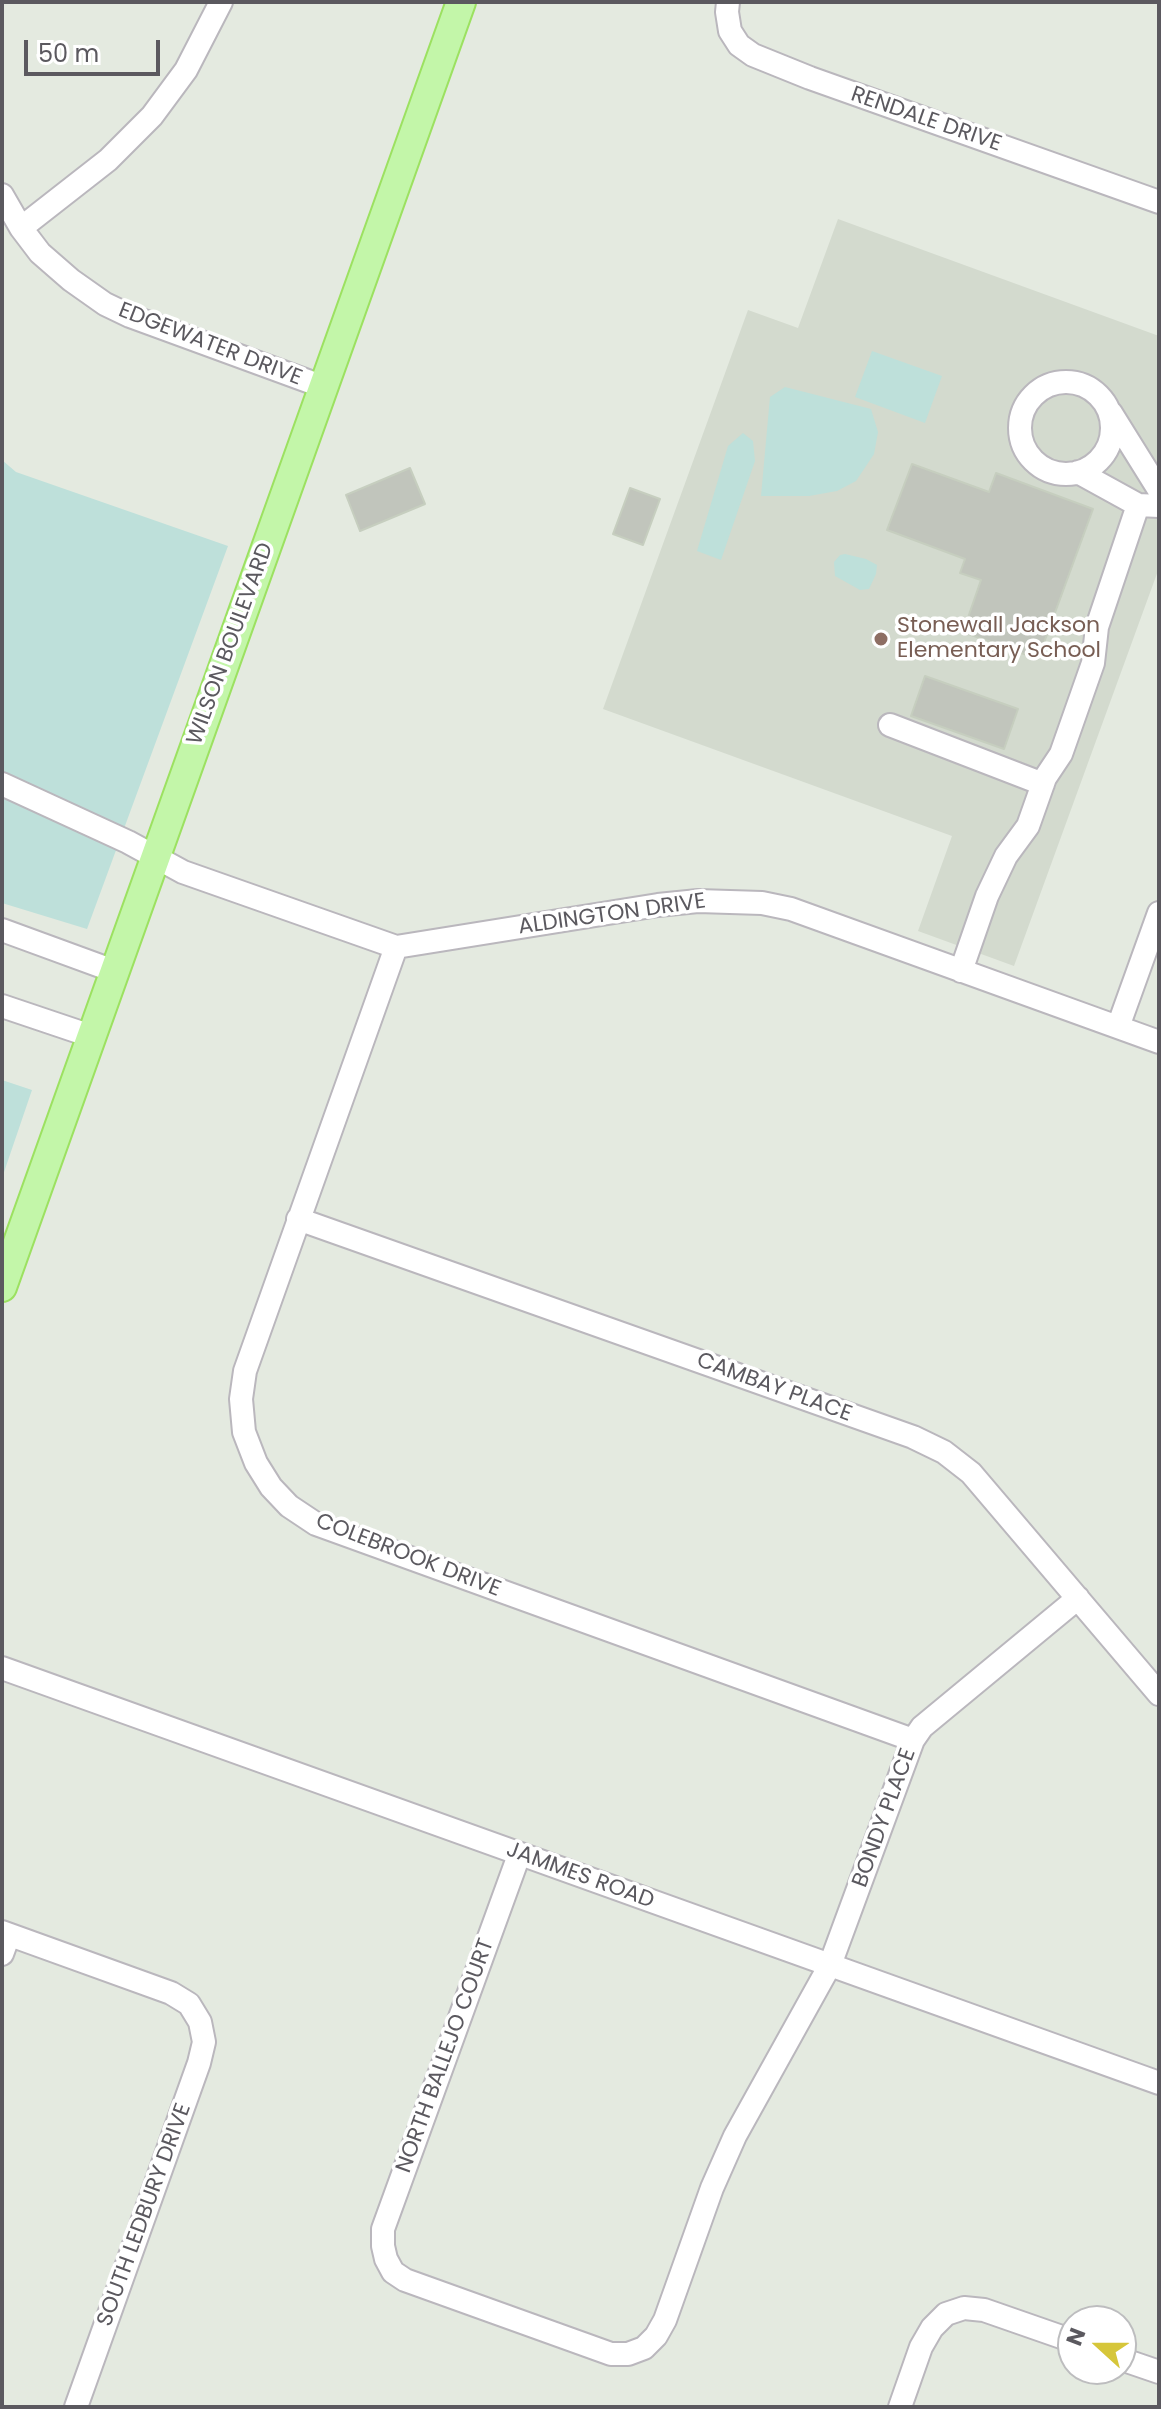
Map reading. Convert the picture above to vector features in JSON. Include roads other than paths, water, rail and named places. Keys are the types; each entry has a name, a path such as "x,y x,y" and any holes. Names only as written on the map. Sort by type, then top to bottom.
{"main road":[{"name":"WILSON BOULEVARD","path":"4,1274 461,2"}],"street":[{"path":"21,228 108,160 152,116 186,70 221,2"},
{"name":"RENDALE DRIVE","path":"728,2 730,31 739,45 753,55 1159,202"},
{"name":"EDGEWATER DRIVE","path":"2,195 40,253 105,304 324,387"},
{"path":"1108,408 1112,424 1104,454 1078,472 1064,474 1037,464 1021,440 1023,411 1041,389 1055,383 1071,382 1086,386 1099,395 1108,408 1159,490"},
{"path":"961,971 987,896 1006,856 1028,826 1043,784 1061,754 1093,663 1097,627 1149,505 1078,472"},
{"path":"890,725 1043,784"},
{"name":"ALDINGTON DRIVE","path":"2,784 183,872 396,947 658,905 698,901 762,903 791,909 1159,1042"},
{"path":"1118,1027 1159,913"},
{"path":"2,930 114,971"},
{"name":"COLEBROOK DRIVE","path":"396,947 245,1371 241,1399 244,1432 256,1463 271,1487 289,1506 316,1524 913,1740"},
{"path":"2,1006 91,1036"},
{"name":"CAMBAY PLACE","path":"298,1219 898,1432 944,1452 971,1473 1159,1694"},
{"name":"BONDY PLACE","path":"644,2348 665,2320 712,2188 735,2136 830,1965 913,1740 922,1727 1078,1598"},
{"name":"JAMMES ROAD","path":"2,1668 1159,2083"},
{"name":"NORTH BALLEJO COURT","path":"519,1855 383,2229 386,2259 393,2272 405,2280 611,2354 628,2354 644,2348"},
{"name":"SOUTH LEDBURY DRIVE","path":"4,1940 171,1993 189,2004 200,2022 204,2042 76,2407"},
{"path":"900,2407 921,2347 932,2328 946,2314 964,2308 984,2310 1057,2335"},
{"path":"1137,2364 1159,2372"}],"place":[{"name":"Stonewall Jackson Elementary School","path":"881,639"}]}
